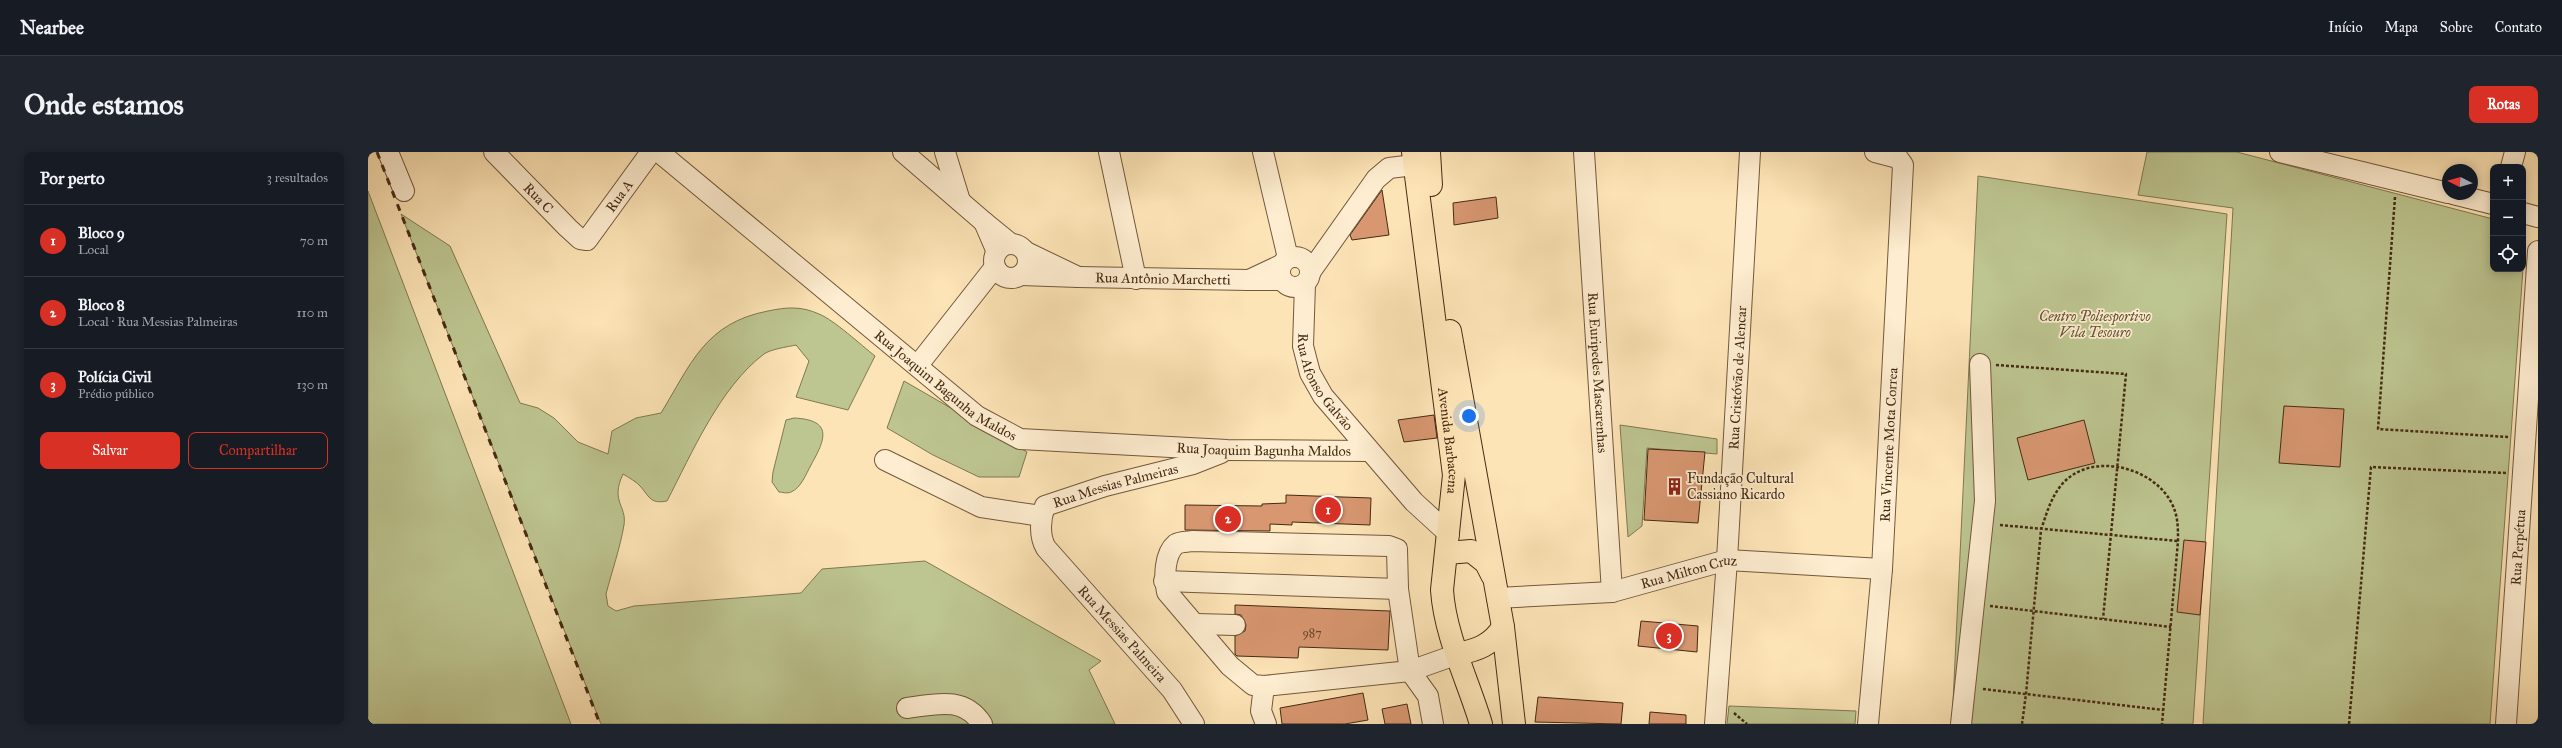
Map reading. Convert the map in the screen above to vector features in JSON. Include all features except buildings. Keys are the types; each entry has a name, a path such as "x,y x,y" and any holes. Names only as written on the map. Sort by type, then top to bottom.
{"main road":[{"name":"Avenida Barbacena","path":"1419,156 1454,475 1442,590 1443,606 1481,724"},
{"name":"Avenida Barbacena","path":"1419,156 1429,170 1452,343 1502,627 1514,724"},
{"path":"1448,543 1471,551 1486,563 1495,588"},
{"path":"1458,654 1485,646 1496,637 1502,627"}],"street":[{"path":"388,152 404,191"},
{"name":"Rua C","path":"494,152 568,228 580,239 587,240"},
{"name":"Rua A","path":"587,240 651,152"},
{"name":"Rua Joaquim Bagunha Maldos","path":"659,152 918,365 977,416 1020,439 1227,450 1369,451"},
{"path":"945,152 960,201"},
{"path":"1109,152 1136,279"},
{"path":"1263,152 1284,268 1294,287 1308,278 1376,178 1389,168 1419,156"},
{"name":"Rua Euripedes Mascarenhas","path":"1584,152 1612,592"},
{"name":"Rua Cristóvão de Alencar","path":"1715,724 1727,560 1750,152"},
{"name":"Rua Vincente Mota Correa","path":"1868,724 1882,570 1903,165 1898,158 1875,152"},
{"path":"2280,152 2343,160 2397,180 2442,191"},
{"path":"2512,164 2515,152"},
{"path":"909,154 984,222 1007,254 1028,267 1021,276"},
{"path":"2477,200 2490,203"},
{"path":"2526,214 2538,217"},
{"name":"Rua Perpétua","path":"2506,724 2523,475 2534,371 2538,252"},
{"path":"918,365 1007,254"},
{"path":"1007,254 1078,277"},
{"name":"Rua Antônio Marchetti","path":"1007,254 1006,278 1021,276 1249,280 1284,268"},
{"path":"1284,268 1301,257 1308,263 1308,278"},
{"name":"Rua Afonso Galvão","path":"1308,278 1303,346 1310,372 1323,396 1448,543"},
{"path":"1961,724 1985,501 1980,364"},
{"name":"Rua Messias Palmeiras","path":"1046,548 1042,541 1041,516 1045,506 1105,486 1193,464 1227,450"},
{"path":"885,460 980,507 1041,516"},
{"path":"1433,724 1428,696 1410,671 1397,641 1396,619 1399,556 1397,549 1389,546 1192,540 1177,544 1169,552 1164,581 1167,592 1196,624 1230,666 1244,679 1254,685 1264,686 1410,671 1458,654"},
{"name":"Rua Messias Palmeira","path":"1046,548 1172,690 1194,724"},
{"name":"Rua Milton Cruz","path":"1495,588 1612,592 1727,560 1882,570"},
{"path":"1164,581 1398,589"},
{"path":"1196,624 1235,625"},
{"path":"1264,686 1261,711 1266,724"},
{"path":"907,708 953,703 968,708 982,724"}],"path":[{"path":"2397,180 2378,429 2527,439"},
{"path":"1980,364 2126,374 2103,619"},
{"path":"2022,724 2041,530 2049,506 2067,480 2082,471 2117,465 2141,474 2161,489 2171,501 2178,518 2178,541 2162,724"},
{"path":"2349,724 2371,467 2523,475"},
{"path":"1983,524 2178,541"},
{"path":"1974,605 2032,610 2171,627"},
{"path":"1965,687 2163,710"}],"green space":[{"path":"2147,152 2237,152 2490,218 2490,272 2523,272 2490,724 2203,724 2233,208 2138,195"},
{"name":"Centro Poliesportivo Vila Tesouro","path":"1978,176 2227,214 2193,724 1952,724"},
{"path":"368,191 571,724 368,724"},
{"path":"401,214 450,246 520,403 538,408 554,418 578,442 608,454 612,431 636,418 661,413 691,362 702,348 714,336 729,325 747,317 768,311 788,308 800,308 812,311 832,322 875,356 848,410 796,397 809,361 796,345 767,352 748,368 721,402 697,442 667,501 654,501 639,485 623,474 619,483 618,497 623,513 624,525 606,594 608,606 616,611 634,606 801,593 822,569 925,561 1101,661 1089,670 1115,724 601,724"},
{"path":"904,381 1027,452 1019,477 979,477 933,455 887,428"},
{"path":"794,418 816,423 821,427 823,433 822,440 816,456 798,487 789,493 779,492 772,482 773,472 786,420"},
{"path":"1620,425 1717,439 1717,454 1647,448 1642,526 1628,537"},
{"path":"1729,706 1856,711 1855,724 1727,724"}],"railway":[{"path":"377,152 600,724"}],"place":[{"name":"Fundação Cultural Cassiano Ricardo","path":"1674,486"},
{"name":"Bloco 9","path":"1328,510"},
{"name":"Bloco 8","path":"1228,519"},
{"name":"Polícia Civil","path":"1669,636"}]}
